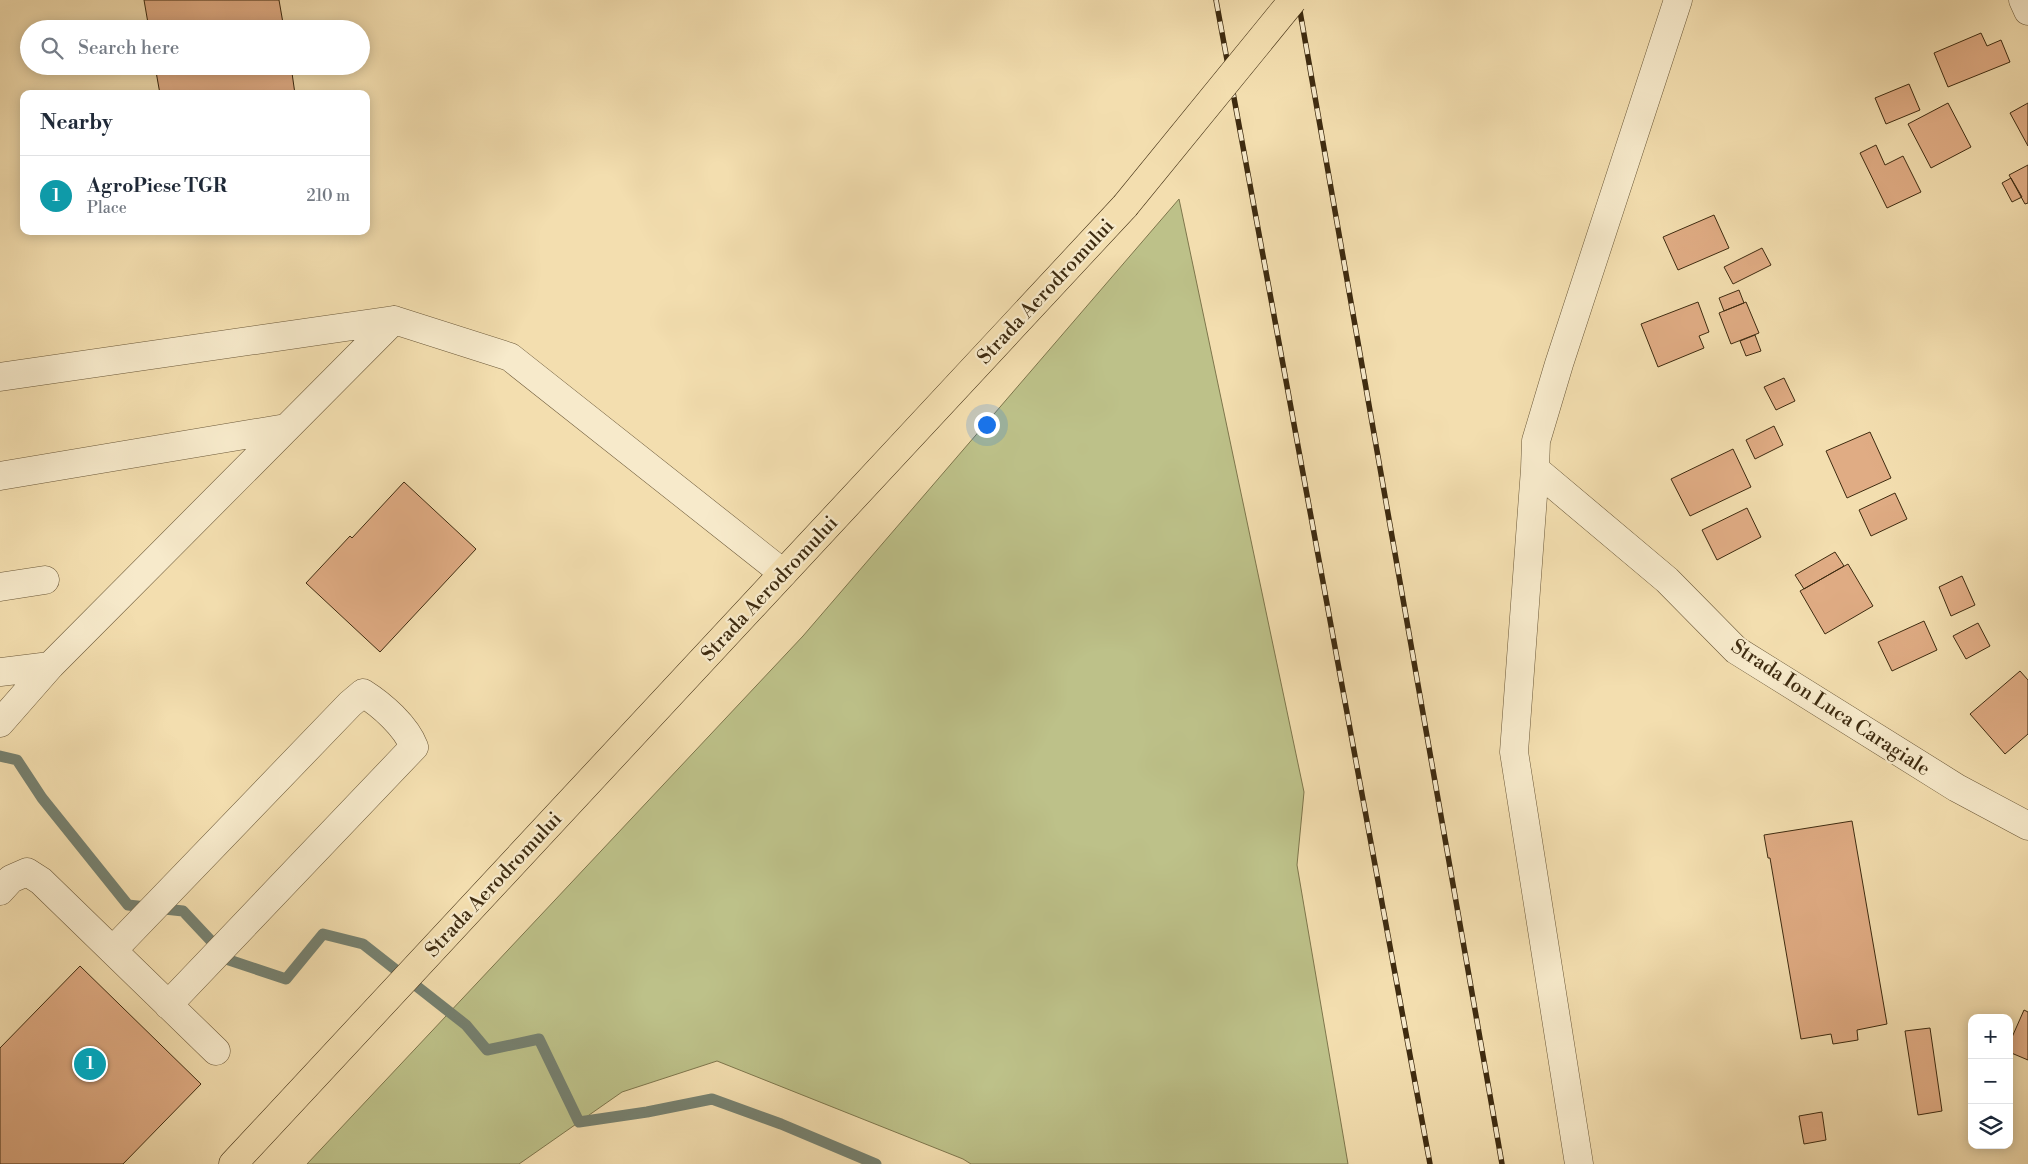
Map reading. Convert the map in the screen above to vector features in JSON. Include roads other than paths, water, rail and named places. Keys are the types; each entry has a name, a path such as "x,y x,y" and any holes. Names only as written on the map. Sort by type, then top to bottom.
{"highway":[{"name":"Strada Aerodromului","path":"232,1164 1125,206 1293,0"}],"street":[{"path":"1579,1164 1514,752 1536,469 1536,441 1558,364 1678,0"},
{"path":"2023,0 2028,11"},
{"path":"0,377 394,320 510,357 783,573"},
{"path":"0,724 50,666 394,320"},
{"path":"0,476 286,428"},
{"name":"Strada Ion Luca Caragiale","path":"1536,469 1667,580 1736,650 1957,788 2028,826"},
{"path":"0,587 45,580"},
{"path":"0,672 50,666"},
{"path":"113,950 350,704 363,693 374,700 409,734 414,747 168,1005"},
{"path":"0,890 11,879 27,872 41,881 216,1051"}],"waterway":[{"path":"0,756 17,760 42,798 128,905 183,911 229,960 286,979 323,934 363,944 466,1025 487,1050 539,1039 579,1122 647,1112 712,1099 781,1124 876,1164"}],"railway":[{"path":"1216,0 1430,1164"},
{"path":"1298,0 1502,1164"}],"place":[{"name":"AgroPiese TGR","path":"90,1064"}]}
